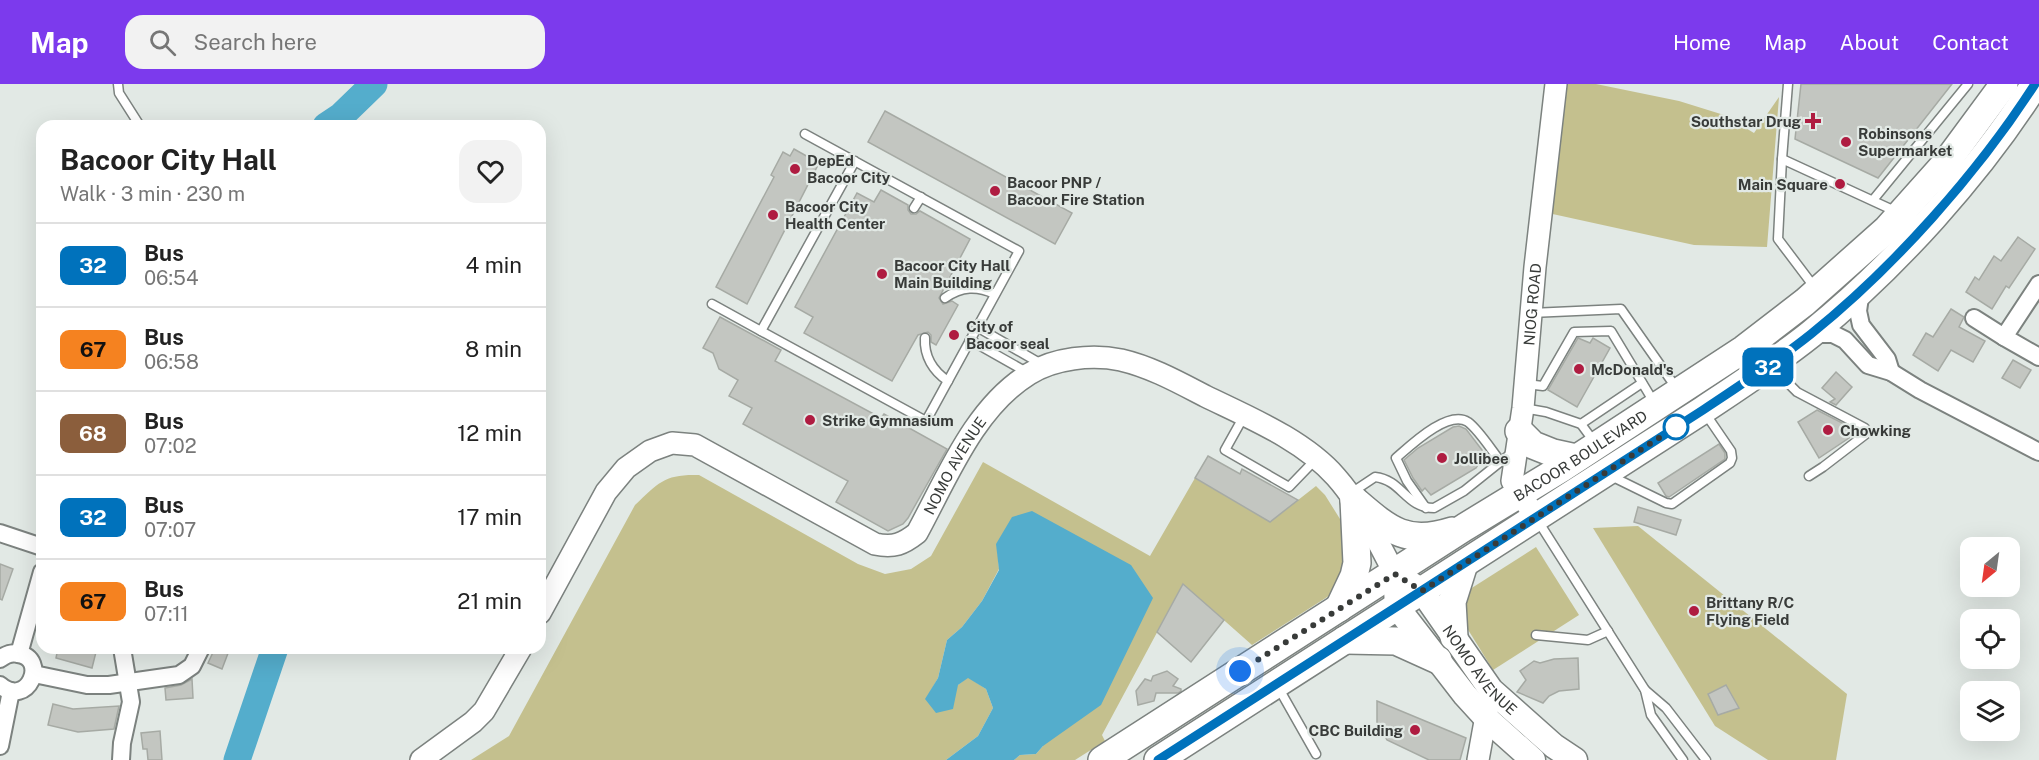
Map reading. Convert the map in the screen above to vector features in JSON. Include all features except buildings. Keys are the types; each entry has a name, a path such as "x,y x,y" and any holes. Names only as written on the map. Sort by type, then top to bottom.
{"main road":[{"name":"BACOOR BOULEVARD","path":"1158,760 1703,410 1812,334 1861,290 1910,222 1945,164 2004,84"},
{"name":"BACOOR BOULEVARD","path":"1102,760 1520,494 1584,443 1656,407 1744,349 1819,291 1887,229 1910,222 1966,177 2024,102 2035,84"},
{"path":"1515,437 1553,453 1584,443"},
{"path":"1352,497 1384,526 1409,535 1433,537 1465,527"},
{"path":"1339,608 1354,576 1357,562 1352,497"},
{"path":"1454,637 1452,602 1464,564"},
{"name":"NOMO AVENUE","path":"1395,574 1422,591 1491,690 1554,746 1575,760"},
{"name":"NOMO AVENUE","path":"1395,574 1397,607 1465,695 1486,718 1533,760"},
{"path":"1345,640 1396,641 1438,660"}],"street":[{"name":"NIOG ROAD","path":"1536,518 1512,481 1515,437 1525,384 1556,84"},
{"path":"2004,337 2039,284"},
{"path":"1861,290 1857,311 1861,325 1881,351 1892,372"},
{"path":"1974,318 2039,357"},
{"path":"1812,334 1833,334 1845,340 1868,365 1892,372 1920,390 2039,452"},
{"name":"NOMO AVENUE","path":"546,602 606,492 626,468 650,451 672,443 695,445 875,544 888,547 903,544 917,533 963,450 988,412 1005,392 1038,370 1083,358 1119,360 1140,365 1244,416 1317,458 1352,497 1395,574"},
{"path":"0,533 36,545"},
{"path":"18,654 36,592"},
{"path":"0,659 9,654 18,654 30,661 34,674 29,686 18,691 5,688 0,746"},
{"path":"121,760 122,743 131,702 123,654"},
{"path":"34,674 87,685 109,685 179,675 192,666 198,654"},
{"path":"421,760 484,711 517,654"},
{"path":"1478,760 1491,690"}],"lane":[{"path":"118,84 119,93 136,120"},
{"path":"1788,84 1778,239 1802,273 1819,291"},
{"path":"1873,200 1968,84"},
{"path":"712,304 926,421 1019,251 806,134"},
{"path":"1782,159 1873,200 1910,222"},
{"path":"761,331 855,161"},
{"path":"914,208 921,197"},
{"path":"945,298 955,291 972,287 995,294"},
{"path":"1531,313 1621,309 1679,392"},
{"path":"977,327 1038,370"},
{"path":"1525,384 1543,386 1575,332 1611,332 1656,407"},
{"path":"925,338 924,348 930,364 948,381"},
{"path":"970,340 1038,370"},
{"path":"1770,365 1797,392 1865,428 1866,434 1859,440 1809,476"},
{"path":"1352,497 1375,477 1383,477 1392,482 1415,504 1426,508 1442,505 1464,491 1515,437 1546,412 1584,443 1642,383"},
{"path":"1605,473 1672,504 1730,463 1732,458 1731,452 1703,410"},
{"path":"1244,416 1225,450 1289,487 1317,458"},
{"path":"1426,508 1407,481 1396,458 1444,422 1457,419 1515,437"},
{"path":"1536,518 1644,690 1651,715 1683,760"},
{"path":"1536,635 1588,640 1608,631"},
{"path":"1276,684 1316,754"},
{"path":"1644,690 1666,708 1706,760"}],"shaded area":[{"path":"1560,84 1596,84 1679,101 1724,115 1754,133 1779,97 1767,247 1694,245 1548,213"},
{"path":"983,462 1150,556 1195,478 1270,522 1316,486 1325,495 1345,527 1346,585 1252,645 1183,584 1102,735 1105,741 1075,760 1014,760 1020,755 1036,754 1043,746 997,544 999,569 982,601 962,627 947,640 938,678 926,699 958,685 968,677 986,689 993,708 978,736 946,760 471,760 509,736 635,505 663,481 678,476 699,475 858,564 885,574 911,569 931,556"},
{"name":"Brittany R/C Flying Field","path":"1638,526 1847,694 1836,760 1768,760 1715,726 1593,528"},
{"path":"1536,547 1579,615 1493,670 1462,620 1467,591"}],"water":[{"path":"1032,511 1131,565 1153,598 1101,705 1043,746 1036,754 1020,755 1014,760 946,760 978,736 993,708 986,689 968,678 958,685 953,709 936,713 925,699 938,678 947,640 962,627 982,601 999,570 996,544 1012,517"}],"waterway":[{"path":"335,120 374,84"},
{"path":"237,760 273,654"}],"bus line":[{"name":"32","path":"1158,760 1703,410 1812,334 1906,246 1966,177 2024,102 2035,84"}],"place":[{"name":"Southstar Drug","path":"1813,121"},
{"name":"Robinsons Supermarket","path":"1846,142"},
{"name":"DepEd Bacoor City","path":"795,169"},
{"name":"Main Square","path":"1840,184"},
{"name":"Bacoor PNP / Bacoor Fire Station","path":"995,191"},
{"name":"Bacoor City Health Center","path":"773,215"},
{"name":"Bacoor City Hall Main Building","path":"882,274"},
{"name":"City of Bacoor seal","path":"954,335"},
{"name":"McDonald's","path":"1579,369"},
{"name":"Strike Gymnasium","path":"810,420"},
{"name":"Chowking","path":"1828,430"},
{"name":"Jollibee","path":"1442,458"},
{"name":"Brittany R/C Flying Field","path":"1694,611"},
{"name":"CBC Building","path":"1415,730"}],"route":[{"path":"1240,671 1395,574 1422,591 1676,427"}]}
